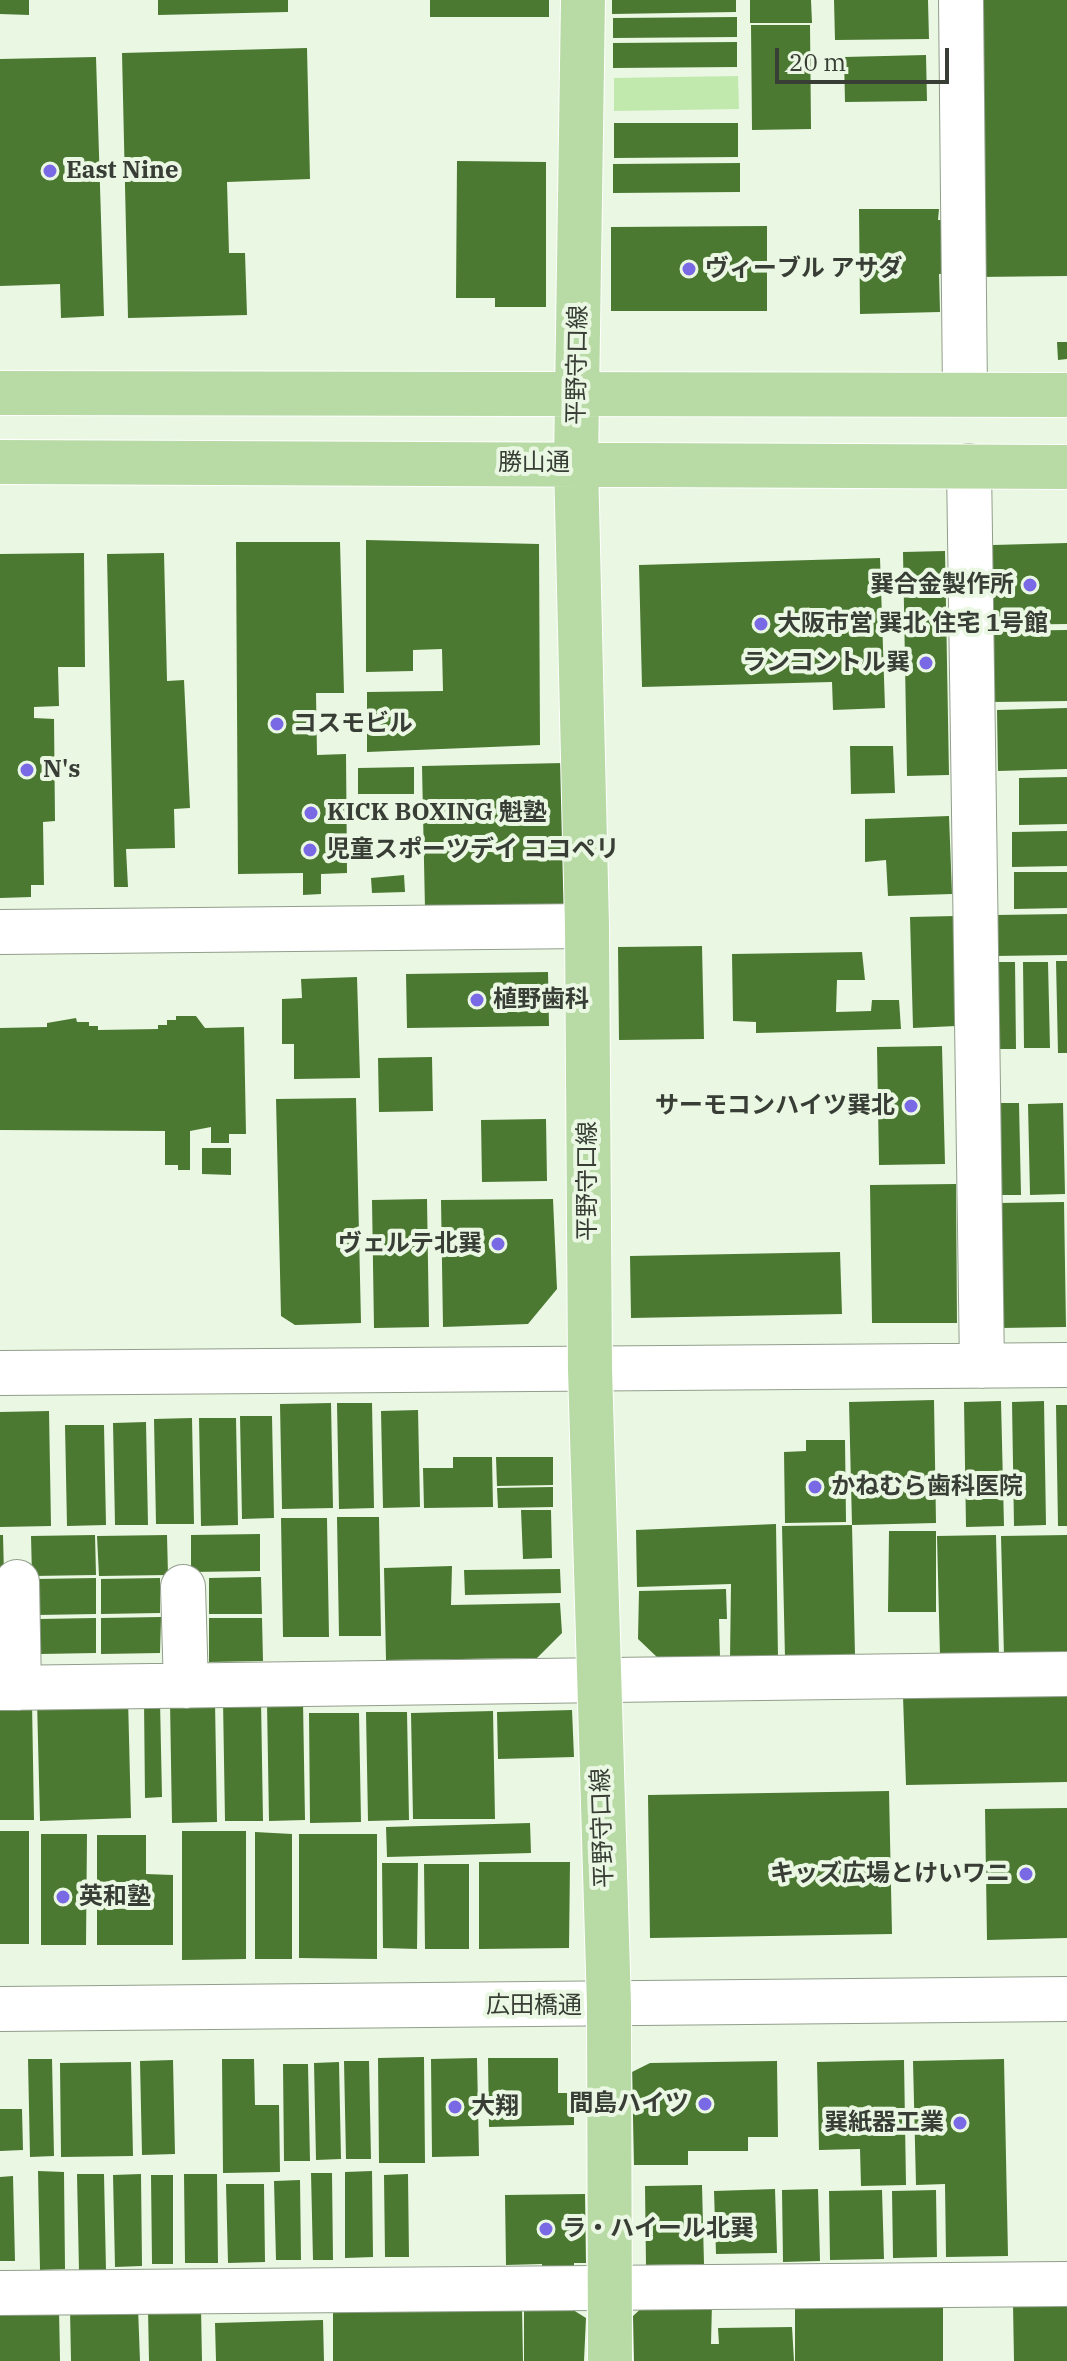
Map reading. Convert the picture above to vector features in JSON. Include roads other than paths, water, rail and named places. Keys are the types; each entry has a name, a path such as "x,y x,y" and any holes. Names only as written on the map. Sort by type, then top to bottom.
{"main road":[{"name":"平野守口線","path":"583,0 576,463 587,926 590,1369 609,2005 610,2361"},
{"path":"0,393 1067,395"},
{"name":"勝山通","path":"0,462 1067,467"}],"street":[{"path":"961,0 965,394"},
{"path":"969,466 982,1366"},
{"path":"0,932 587,926"},
{"path":"0,1373 1067,1365"},
{"path":"17,1582 9,1688 1067,1674"},
{"path":"183,1587 186,1686"},
{"name":"広田橋通","path":"0,2009 1067,1999"},
{"path":"0,2293 1067,2284"}],"place":[{"name":"East Nine","path":"50,171"},
{"name":"ヴィーブル アサダ","path":"689,269"},
{"name":"巽合金製作所","path":"1030,585"},
{"name":"大阪市営 巽北 住宅 1号館","path":"761,624"},
{"name":"ランコントル巽","path":"926,663"},
{"name":"コスモビル","path":"277,724"},
{"name":"N's","path":"27,770"},
{"name":"KICK BOXING 魁塾","path":"311,813"},
{"name":"児童スポーツデイ ココペリ","path":"310,850"},
{"name":"植野歯科","path":"477,1000"},
{"name":"サーモコンハイツ巽北","path":"911,1106"},
{"name":"ヴェルテ北巽","path":"498,1244"},
{"name":"かねむら歯科医院","path":"815,1487"},
{"name":"キッズ広場とけいワニ","path":"1026,1874"},
{"name":"英和塾","path":"63,1897"},
{"name":"間島ハイツ","path":"705,2104"},
{"name":"大翔","path":"455,2107"},
{"name":"巽紙器工業","path":"960,2123"},
{"name":"ラ・ハイール北巽","path":"546,2229"}]}
